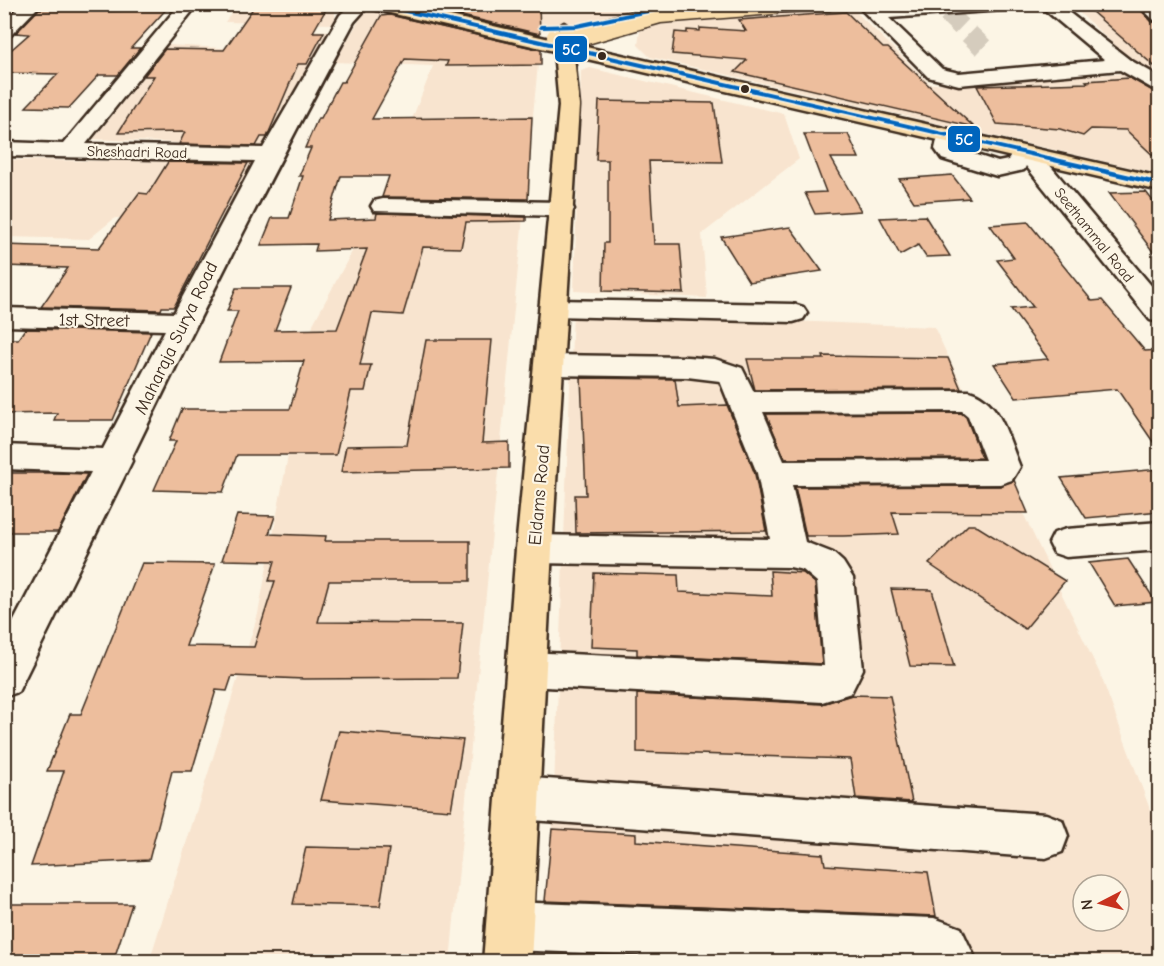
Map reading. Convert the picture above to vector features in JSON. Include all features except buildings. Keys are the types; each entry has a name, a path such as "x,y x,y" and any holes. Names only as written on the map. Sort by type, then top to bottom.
{"main road":[{"path":"372,4 563,38 947,136"},
{"path":"404,4 557,36 583,35 660,13 773,4"},
{"path":"449,4 534,26 563,38 607,41 643,24 671,16 830,4"},
{"path":"563,38 665,6 685,4"},
{"name":"Eldams Road","path":"508,944 534,549 569,106 563,38"},
{"path":"1026,155 1160,184"}],"street":[{"path":"4,31 33,4"},
{"path":"69,151 190,4"},
{"name":"Maharaja Surya Road","path":"4,680 116,461 183,322 270,155 346,12 362,4"},
{"path":"869,9 945,11 1018,4"},
{"path":"1046,4 1123,64 1144,74 1160,87"},
{"path":"1145,4 1160,16"},
{"path":"869,9 935,73 945,77 959,79 1123,64"},
{"path":"947,136 946,149 950,154 997,169 1016,165 1026,155"},
{"name":"Sheshadri Road","path":"4,149 270,155"},
{"name":"Seethammal Road","path":"1026,155 1160,314"},
{"path":"383,206 562,209"},
{"path":"554,308 794,313"},
{"name":"1st Street","path":"4,317 183,322"},
{"path":"550,365 715,369 732,375 773,473 790,553"},
{"path":"744,402 969,401 981,410 1004,467 1000,472 773,473"},
{"path":"4,457 116,461"},
{"path":"1066,543 1160,536"},
{"path":"527,669 822,684 837,681 844,669 835,578 826,566 812,557 790,553 534,549"},
{"path":"518,798 1046,836"},
{"path":"508,944 934,942 944,945 953,962"}],"shaded area":[{"path":"334,4 336,24 225,22 237,5"},
{"path":"465,5 651,5 576,25 555,26 537,24"},
{"path":"1071,5 1135,5 1159,22 1159,72 1144,72"},
{"path":"851,7 930,84 1132,73 1159,98 1159,174 650,57 638,45 640,31 658,23"},
{"path":"371,11 520,44 539,54 450,961 149,962 258,614 313,324 401,161 399,152 433,66 334,62 363,14"},
{"path":"291,30 333,31 267,147 93,139 168,45 277,51"},
{"path":"590,68 784,114 799,159 702,234 707,298 574,291 581,71"},
{"path":"5,160 259,161 230,218 115,218 89,239 5,237"},
{"path":"573,312 934,327 1101,676 1159,834 1159,961 547,962"}],"tunnel":[{"path":"947,13 987,51"}],"transit line":[{"name":"5C","path":"375,4 1160,184"},
{"name":"5C","path":"541,27 577,26 681,4"}]}
